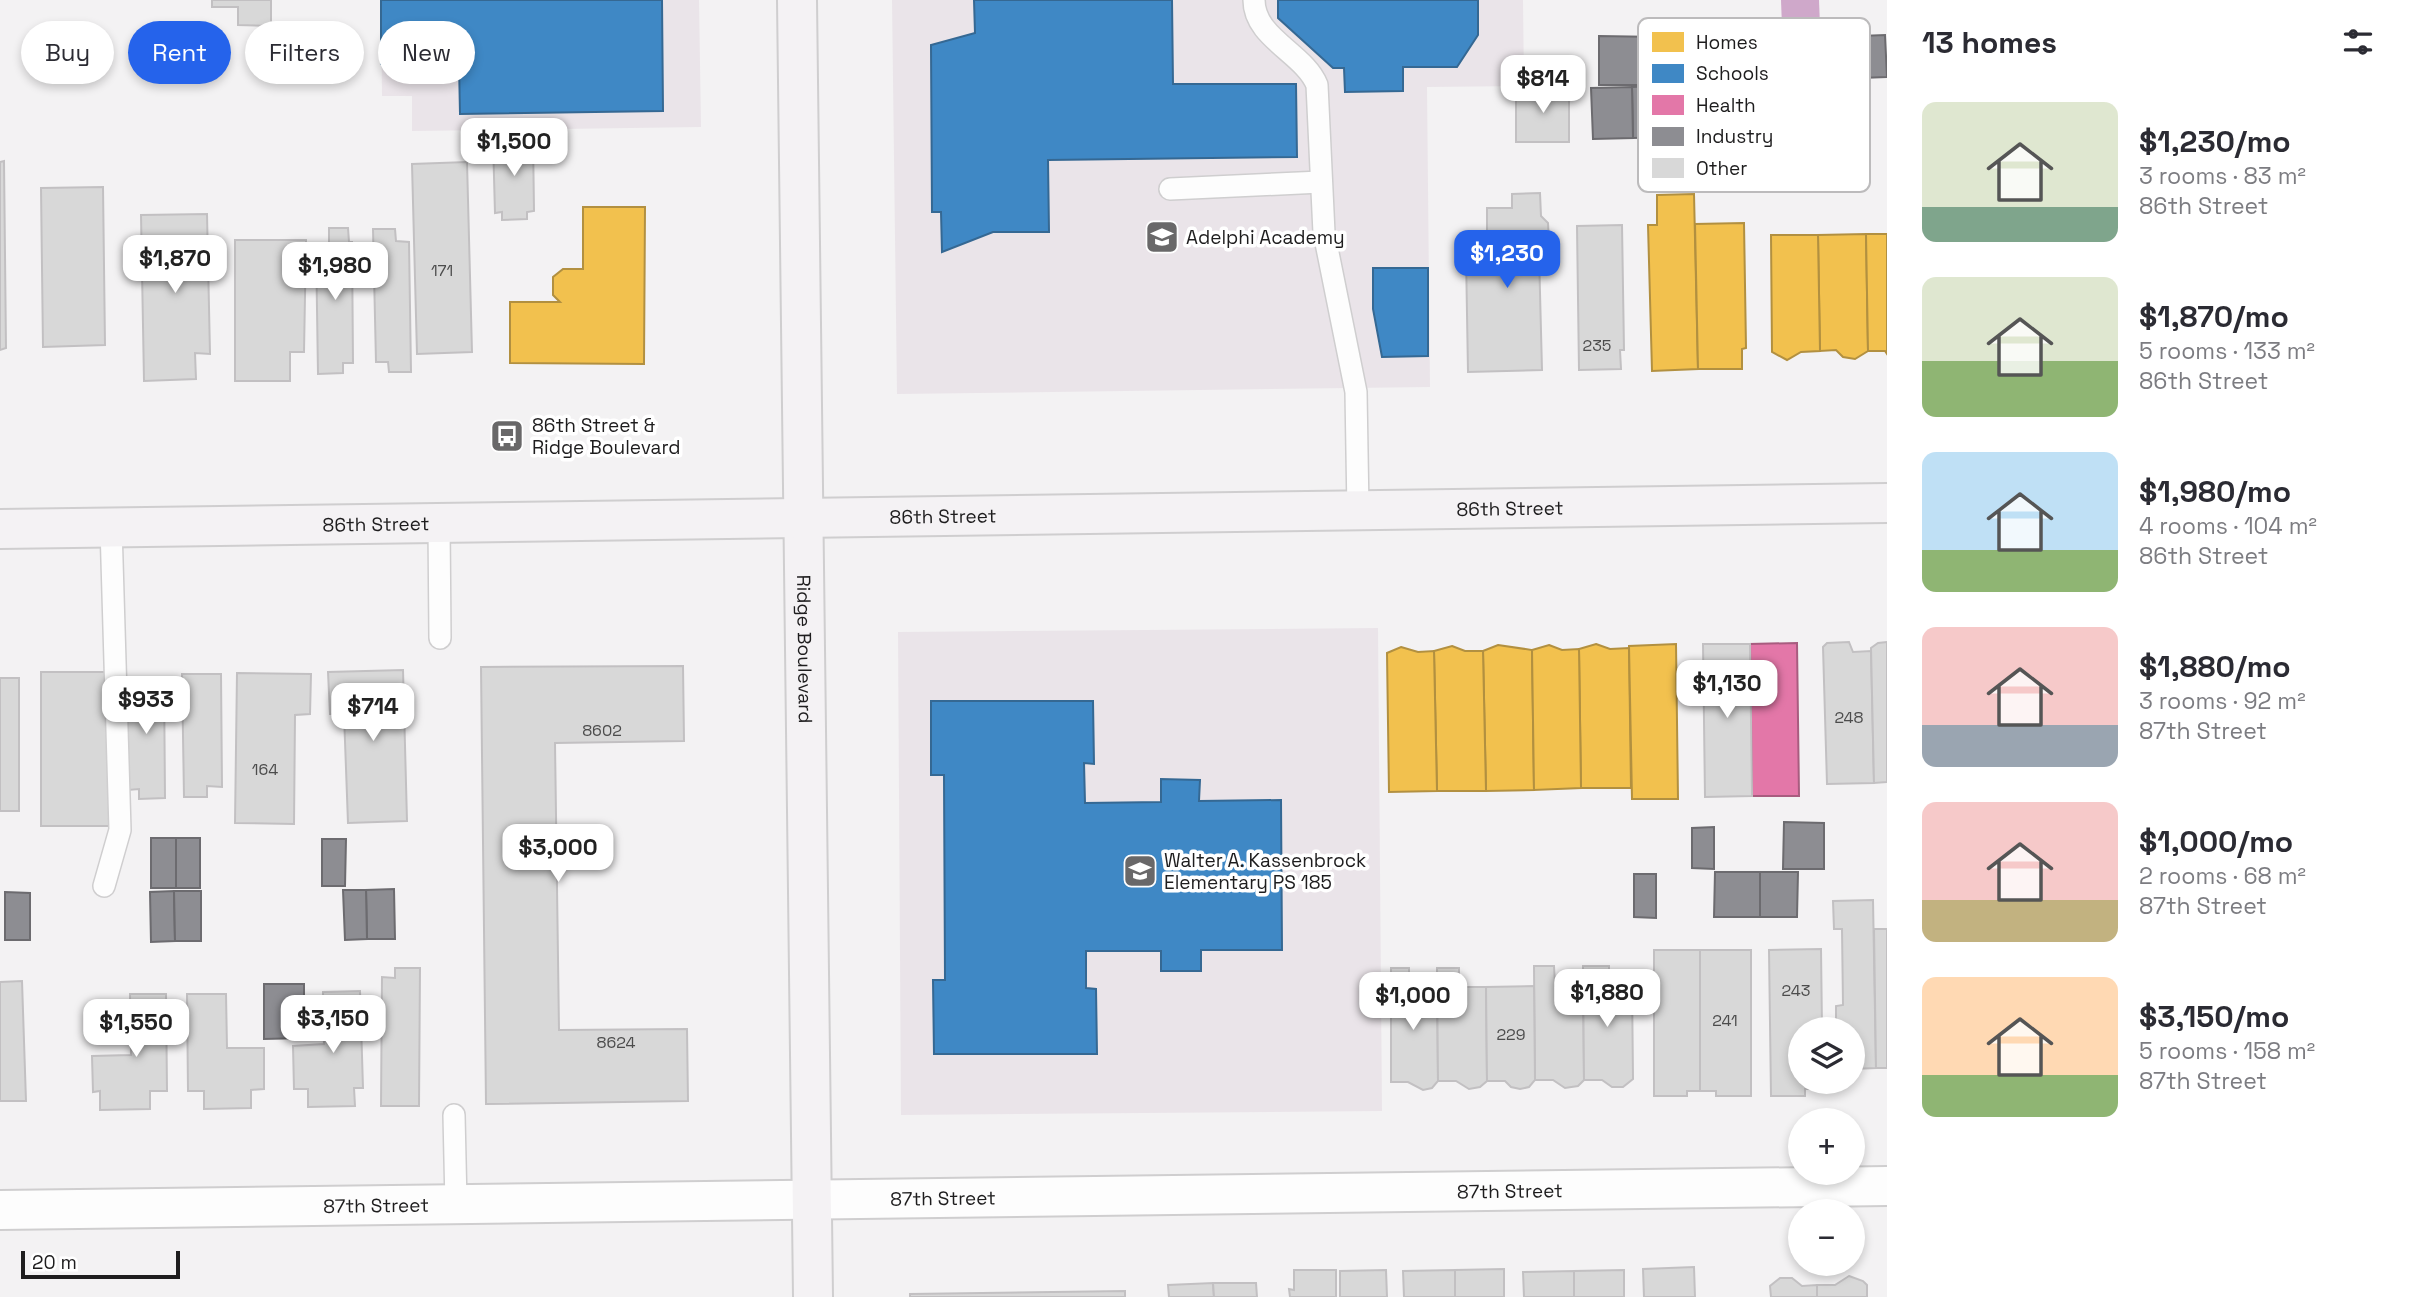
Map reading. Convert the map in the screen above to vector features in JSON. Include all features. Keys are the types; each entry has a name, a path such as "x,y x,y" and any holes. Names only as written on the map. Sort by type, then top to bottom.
{"main road":[{"name":"Ridge Boulevard","path":"797,0 813,1297"},
{"name":"86th Street","path":"0,529 1887,503"}],"street":[{"name":"87th Street","path":"0,1210 1887,1186"}],"lane":[{"path":"1254,0 1258,22 1310,72 1317,85 1328,262 1356,392 1358,511"},
{"path":"1170,189 1321,182"},
{"path":"439,524 440,638"},
{"path":"104,886 120,830 111,527"},
{"path":"454,1115 456,1204"}],"shaded area":[{"path":"381,0 699,0 701,127 412,131 412,96 382,96 382,84 475,84 475,21 381,21"},
{"name":"Adelphi Academy","path":"892,0 1523,0 1524,86 1427,87 1430,387 897,394"},
{"path":"1781,0 1819,0 1820,18 1782,18"},
{"name":"Walter A. Kassenbrock Elementary PS 185","path":"1378,628 1382,1111 901,1115 898,632"}],"building: Homes":[{"path":"1694,194 1698,369 1652,371 1648,225 1657,225 1657,195"},
{"path":"583,207 645,207 644,364 510,363 510,302 560,302 553,295 553,277 563,269 583,269"},
{"path":"1744,223 1746,348 1742,349 1742,369 1698,369 1695,224"},
{"path":"1866,234 1868,351 1855,359 1843,357 1836,350 1820,351 1818,235"},
{"path":"1866,234 1887,234 1887,354 1885,351 1868,351"},
{"path":"1771,235 1818,235 1820,351 1801,352 1787,360 1772,352"},
{"path":"1596,644 1610,649 1629,648 1631,788 1581,788 1579,649"},
{"path":"1676,644 1678,799 1632,799 1629,646"},
{"path":"1498,645 1532,650 1534,790 1486,791 1483,651"},
{"path":"1549,645 1562,650 1579,649 1581,788 1534,790 1532,650"},
{"path":"1452,646 1465,651 1483,651 1486,791 1437,791 1434,651"},
{"path":"1401,647 1418,652 1434,651 1437,791 1389,792 1387,653"}],"building: Schools":[{"path":"381,0 662,0 663,111 460,114 459,84 475,84 475,21 381,21"},
{"path":"974,0 1172,0 1173,84 1296,84 1297,157 1048,160 1049,232 993,232 942,252 941,212 932,212 931,45 975,33"},
{"path":"1278,0 1478,0 1478,35 1457,67 1403,67 1403,91 1345,92 1344,68 1333,68 1278,18"},
{"path":"1373,268 1428,268 1428,356 1382,357 1373,309"},
{"path":"931,701 1093,701 1094,764 1084,763 1085,803 1161,802 1161,779 1200,780 1199,801 1281,800 1282,950 1201,950 1201,971 1161,971 1161,951 1086,951 1086,988 1096,989 1097,1054 934,1054 933,980 945,980 944,775 931,775"}],"building: Health":[{"path":"1797,643 1799,796 1752,796 1750,644"}],"building: Industry":[{"path":"1885,35 1887,77 1870,78 1870,36"},
{"path":"1599,36 1638,37 1638,85 1599,85"},
{"path":"1632,87 1638,87 1638,138 1633,138"},
{"path":"1632,87 1633,138 1593,139 1591,88"},
{"path":"1784,822 1824,823 1824,869 1783,869"},
{"path":"1714,827 1714,869 1692,868 1692,828"},
{"path":"151,838 176,838 176,888 151,888"},
{"path":"176,838 200,838 200,888 176,888"},
{"path":"322,839 346,839 345,886 322,886"},
{"path":"1715,872 1760,872 1760,917 1714,917"},
{"path":"1760,872 1798,872 1797,917 1760,917"},
{"path":"1634,874 1656,874 1656,918 1634,917"},
{"path":"394,889 395,939 367,939 366,890"},
{"path":"343,890 366,890 367,939 345,940"},
{"path":"174,891 175,941 151,942 150,892"},
{"path":"174,891 201,891 201,941 175,941"},
{"path":"5,892 30,893 30,940 5,940"},
{"path":"264,984 304,984 304,1038 264,1039"}],"building: Other":[{"path":"212,0 271,0 271,21 245,21 245,25 238,25 238,7 212,7"},
{"path":"1569,87 1569,142 1516,142 1516,88"},
{"path":"533,139 534,211 527,212 527,219 502,220 502,212 495,213 493,140"},
{"path":"4,161 6,348 0,350 0,162"},
{"path":"467,162 472,352 417,354 412,164"},
{"path":"103,187 105,345 43,347 41,188"},
{"path":"1540,193 1541,216 1548,223 1549,242 1539,254 1542,370 1468,372 1466,255 1487,255 1487,208 1512,208 1512,194"},
{"path":"207,214 210,354 195,353 196,379 144,381 141,215"},
{"path":"1622,225 1624,350 1620,350 1621,369 1579,370 1577,226"},
{"path":"329,228 348,228 349,242 352,242 353,363 343,363 343,373 318,374 316,243 329,243"},
{"path":"373,229 395,229 396,241 409,242 411,372 389,372 388,362 376,362"},
{"path":"235,240 306,240 304,352 290,352 290,381 235,381"},
{"path":"1849,642 1853,652 1871,651 1874,783 1827,784 1823,647 1827,643"},
{"path":"1887,642 1887,782 1874,783 1871,648 1878,643"},
{"path":"1703,644 1750,644 1752,796 1705,797"},
{"path":"683,666 684,741 555,743 559,1030 687,1029 688,1101 486,1104 481,667"},
{"path":"403,670 407,821 348,823 344,714 330,714 328,672"},
{"path":"41,672 112,672 113,826 41,826"},
{"path":"237,673 311,674 310,714 295,715 294,824 235,823"},
{"path":"182,674 221,674 222,787 207,786 207,797 184,797"},
{"path":"127,677 164,677 165,798 139,799 139,789 128,790"},
{"path":"0,678 19,678 19,811 0,811"},
{"path":"1873,900 1876,1068 1865,1068 1865,1017 1836,1017 1836,1006 1843,1005 1842,929 1834,929 1833,901"},
{"path":"1874,929 1887,929 1887,1068 1876,1068"},
{"path":"1821,949 1822,1017 1788,1017 1788,1094 1805,1096 1771,1096 1769,950"},
{"path":"1654,950 1700,950 1700,1091 1687,1091 1687,1096 1654,1096"},
{"path":"1700,950 1751,950 1751,1096 1716,1096 1716,1091 1700,1091"},
{"path":"1534,966 1554,966 1555,986 1583,986 1584,1080 1578,1086 1565,1088 1553,1080 1535,1080"},
{"path":"1583,966 1609,966 1609,986 1632,985 1633,1079 1623,1087 1612,1087 1602,1080 1584,1080"},
{"path":"395,968 420,968 419,1106 381,1106 382,977 395,978"},
{"path":"1391,968 1409,968 1409,987 1437,988 1438,1081 1432,1088 1423,1090 1408,1082 1391,1082"},
{"path":"1437,968 1459,968 1459,987 1486,987 1487,1081 1480,1087 1469,1089 1456,1081 1438,1081"},
{"path":"22,981 26,1101 0,1101 0,982"},
{"path":"1534,986 1535,1080 1529,1087 1520,1089 1511,1087 1505,1081 1487,1081 1486,987"},
{"path":"360,991 363,1088 354,1088 355,1106 308,1107 308,1089 294,1089 293,1046 324,1044 323,992"},
{"path":"130,994 166,994 167,1091 150,1091 150,1109 100,1110 100,1091 93,1092 92,1056 131,1055"},
{"path":"187,994 226,994 227,1048 264,1048 264,1089 251,1090 251,1108 204,1109 204,1091 188,1091"},
{"path":"1694,1267 1695,1297 1644,1297 1643,1269"},
{"path":"1504,1269 1504,1297 1455,1297 1455,1270"},
{"path":"1294,1270 1336,1270 1336,1297 1290,1297 1289,1289 1294,1290"},
{"path":"1386,1270 1387,1297 1340,1297 1340,1271"},
{"path":"1455,1270 1455,1297 1404,1297 1403,1271"},
{"path":"1624,1270 1624,1297 1574,1297 1574,1271"},
{"path":"1574,1271 1574,1297 1524,1297 1523,1272"},
{"path":"1849,1276 1863,1281 1867,1285 1867,1297 1817,1297 1817,1285 1835,1285"},
{"path":"1780,1278 1792,1278 1802,1286 1817,1285 1817,1297 1771,1297 1770,1286"},
{"path":"1213,1283 1214,1297 1169,1297 1168,1285"},
{"path":"1213,1283 1256,1283 1257,1297 1214,1297"},
{"path":"1125,1291 1125,1297 910,1297 910,1294"}],"place":[{"name":"Adelphi Academy","path":"1162,237"},
{"name":"86th Street & Ridge Boulevard","path":"507,436"},
{"name":"Walter A. Kassenbrock Elementary PS 185","path":"1140,871"}]}
